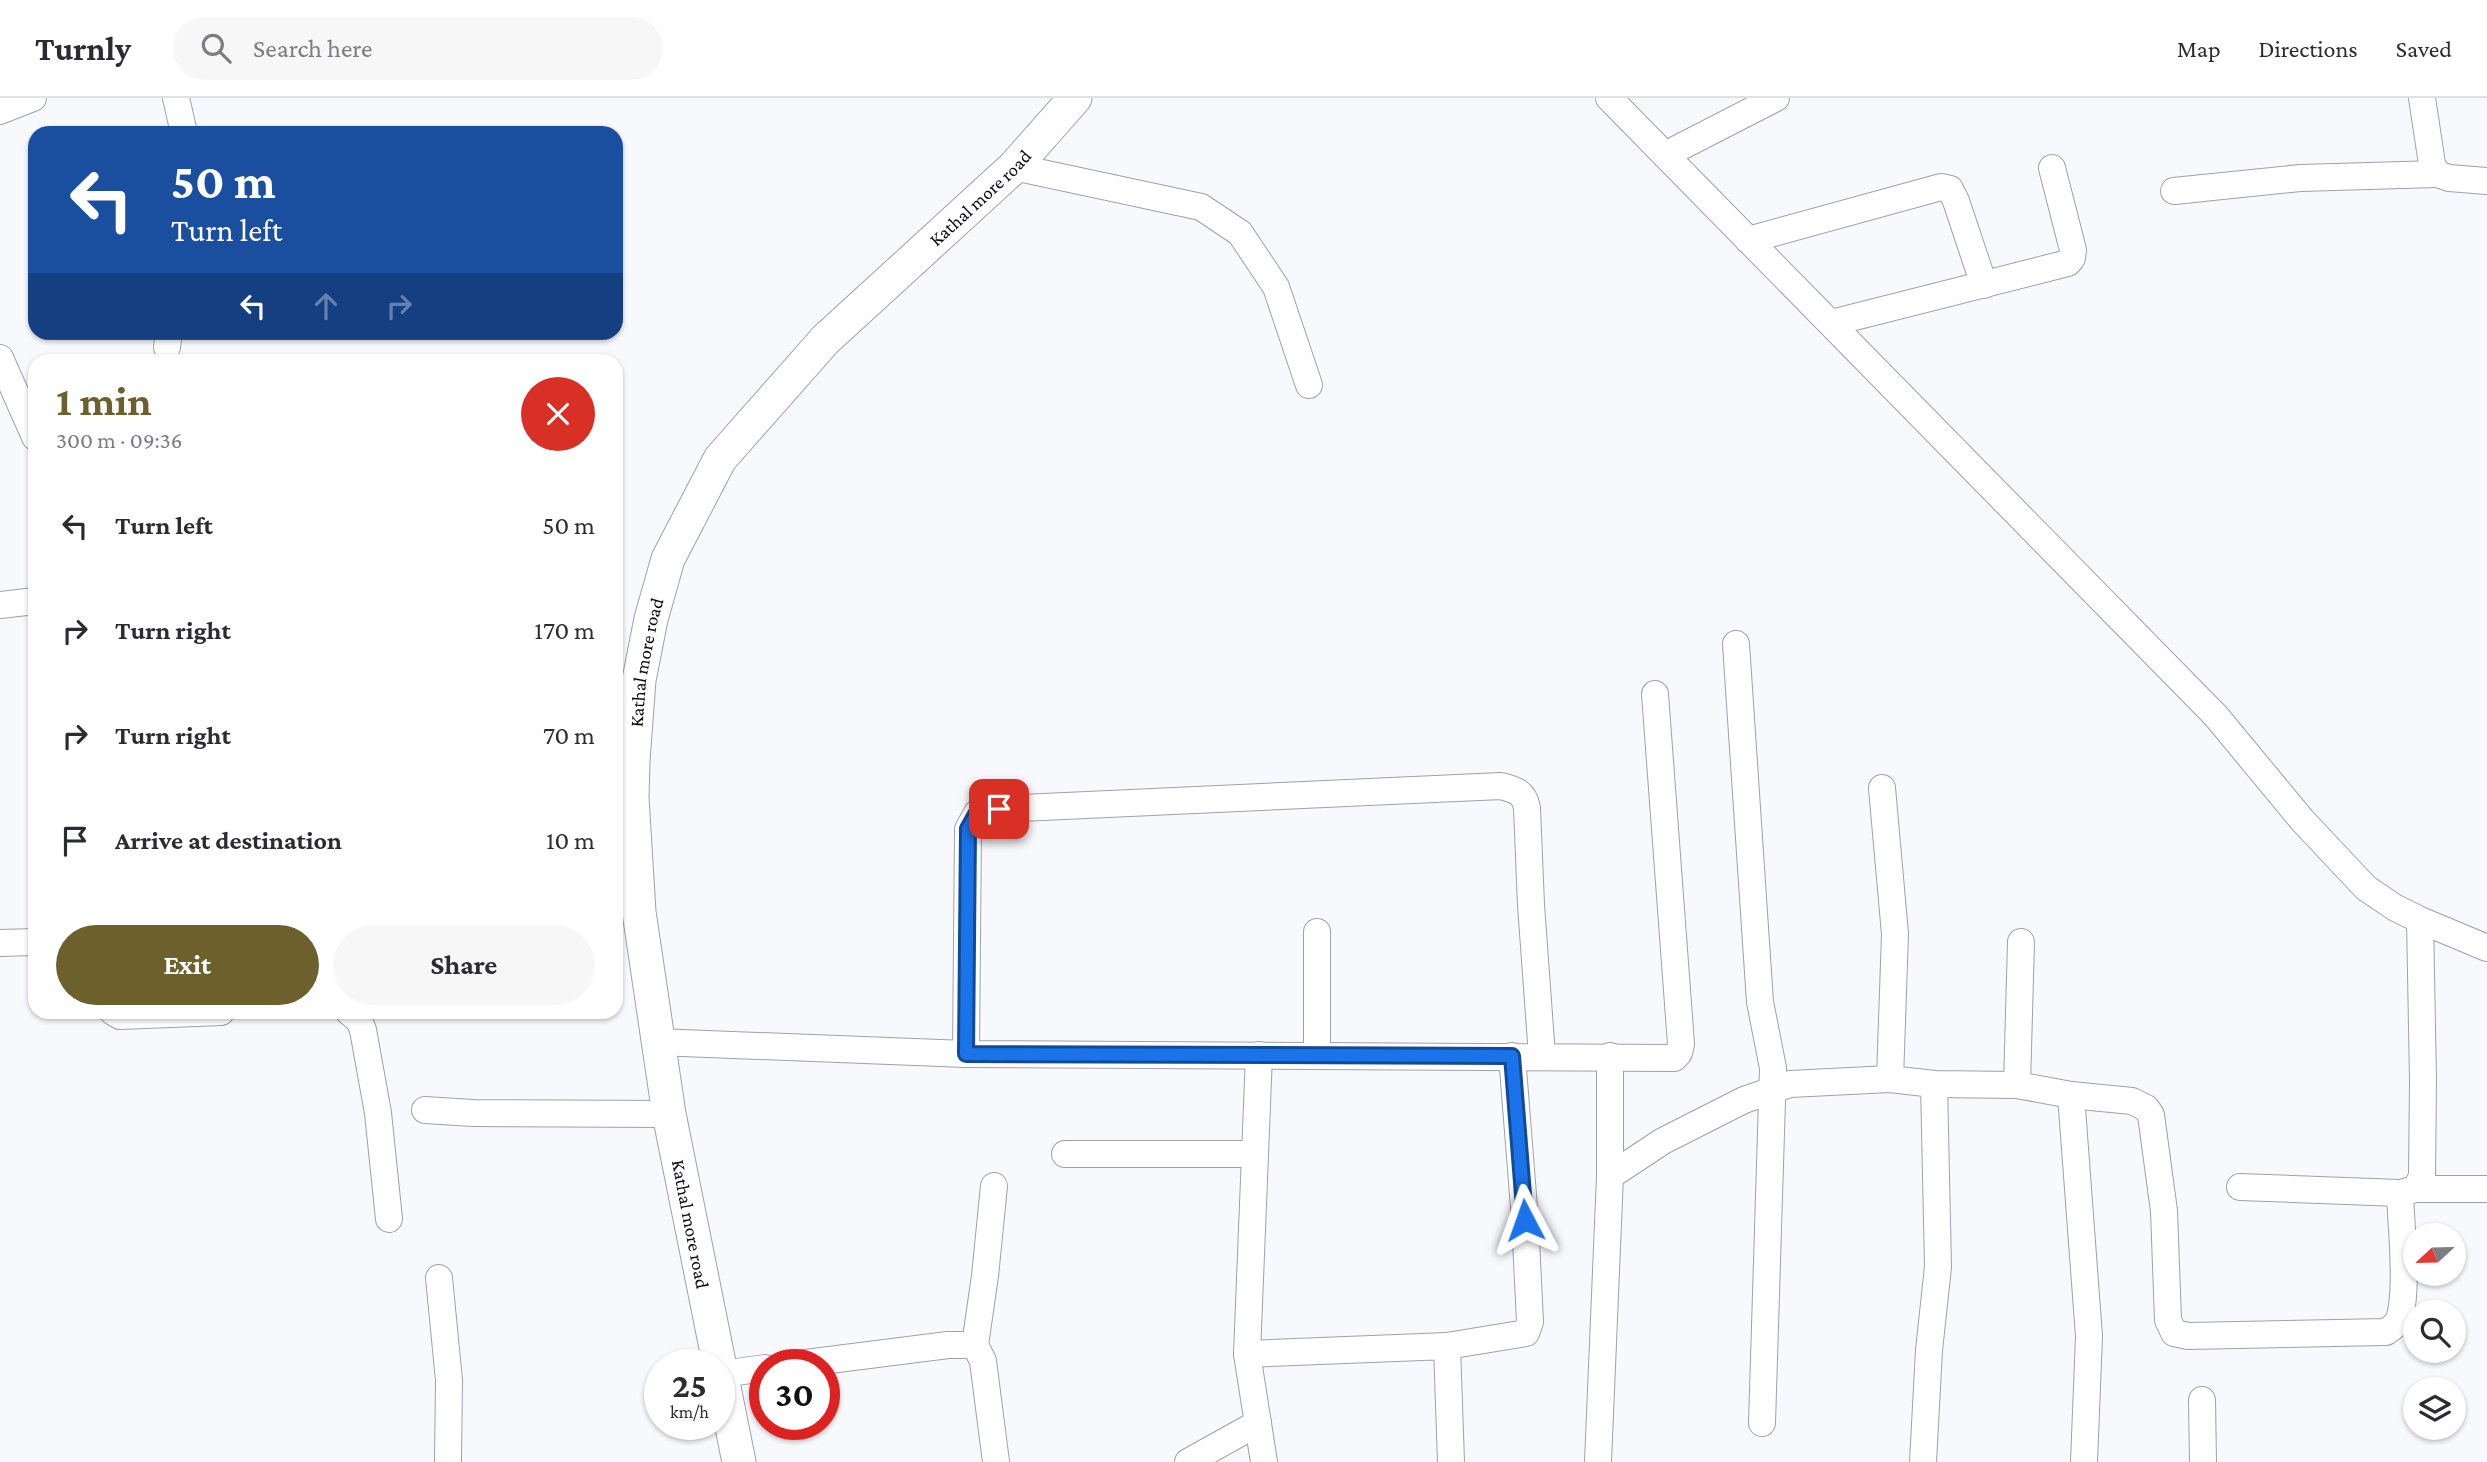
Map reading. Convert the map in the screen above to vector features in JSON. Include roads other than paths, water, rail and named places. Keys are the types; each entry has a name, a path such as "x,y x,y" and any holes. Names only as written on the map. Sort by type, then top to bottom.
{"main road":[{"name":"Kathal more road","path":"717,1349 669,1114 639,912 632,797 639,680 651,619 668,559 720,459 825,340 1014,167 1075,98"},
{"name":"Kathal more road","path":"735,1440 739,1462"}],"street":[{"path":"0,111 33,98"},
{"path":"176,98 182,126"},
{"path":"1609,98 2216,716 2328,850 2366,888 2420,920 2487,948"},
{"path":"1665,155 1776,98"},
{"path":"2422,98 2432,164 2437,174"},
{"path":"1014,167 1201,207 1240,233 1276,287 1309,385"},
{"path":"1831,323 2068,263 2073,250 2052,168"},
{"path":"2174,191 2300,178 2437,174 2449,178 2487,181"},
{"path":"1748,240 1941,187 1950,189 1956,201 1984,285"},
{"path":"0,358 28,421"},
{"path":"0,605 28,602"},
{"path":"1736,644 1760,1002 1773,1068 1774,1090 1762,1423"},
{"path":"657,1042 966,1054 1674,1058 1679,1053 1681,1044 1655,694"},
{"path":"966,1054 968,829 977,813 999,809 1501,786 1519,791 1525,797 1527,808 1542,1056"},
{"path":"1882,788 1895,934 1891,1079"},
{"path":"1610,1176 1663,1141 1744,1100 1790,1084 1891,1079 1934,1084 2017,1085 2071,1095 2132,1101 2146,1108 2151,1115 2165,1211 2168,1320 2174,1332 2180,1335 2386,1332 2396,1325 2400,1317 2408,1191 2422,1176 2420,920"},
{"path":"1317,932 1317,1055"},
{"path":"0,943 28,942"},
{"path":"2017,1085 2021,942"},
{"path":"358,1019 363,1030 378,1113 389,1219"},
{"path":"1259,1055 1247,1354 1264,1462"},
{"path":"1247,1354 1447,1346 1526,1333 1530,1322 1525,1220 1512,1056"},
{"path":"1598,1462 1610,1176 1610,1056"},
{"path":"1923,1462 1929,1350 1938,1267 1934,1084"},
{"path":"2071,1095 2089,1336 2084,1462"},
{"path":"425,1110 473,1113 669,1114"},
{"path":"1065,1154 1254,1154"},
{"path":"994,1186 975,1345 983,1361 996,1462"},
{"path":"2240,1187 2408,1191 2487,1189"},
{"path":"439,1278 449,1380 448,1462"},
{"path":"840,1359 948,1345 975,1345"},
{"path":"1447,1346 1451,1462"},
{"path":"2202,1400 2203,1462"},
{"path":"1188,1462 1258,1423"}]}
